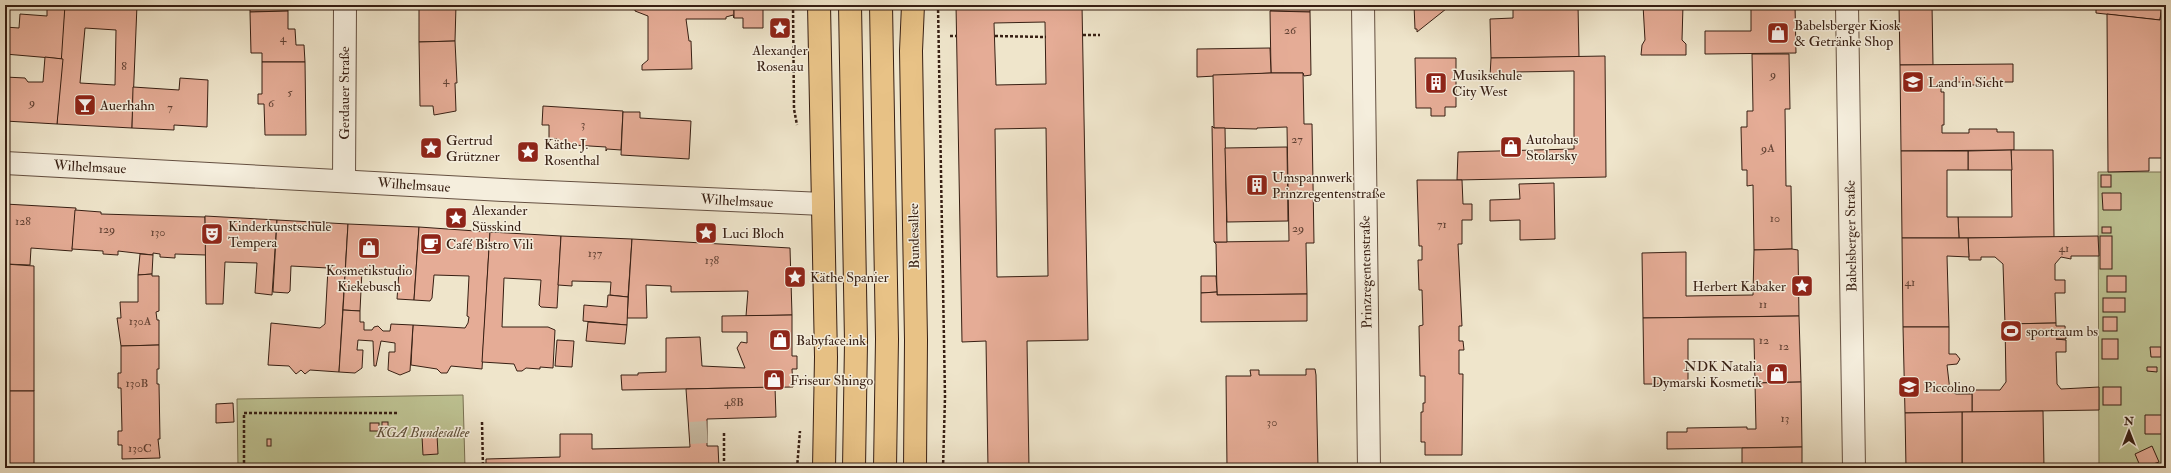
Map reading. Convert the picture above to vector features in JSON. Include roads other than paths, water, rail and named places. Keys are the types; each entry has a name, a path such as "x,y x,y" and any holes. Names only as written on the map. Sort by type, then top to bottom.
{"main road":[{"path":"819,5 826,357 824,468"},
{"path":"850,5 856,350 854,468"},
{"name":"Bundesallee","path":"881,5 886,339 885,468"},
{"name":"Bundesallee","path":"913,5 911,51 916,340 915,468"}],"street":[{"name":"Gerdauer Straße","path":"344,181 345,5"},
{"name":"Prinzregentenstraße","path":"1363,5 1369,468"},
{"name":"Babelsberger Straße","path":"1847,5 1854,468"},
{"name":"Wilhelmsaue","path":"5,163 823,204"}],"tunnel":[{"path":"690,433 707,432"}],"place":[{"name":"Alexander Rosenau","path":"780,28"},
{"name":"Babelsberger Kiosk & Getränke Shop","path":"1778,33"},
{"name":"Land in Sicht","path":"1913,82"},
{"name":"Musikschule City West","path":"1436,83"},
{"name":"Auerhahn","path":"85,105"},
{"name":"Autohaus Stolarsky","path":"1511,147"},
{"name":"Gertrud Grützner","path":"431,148"},
{"name":"Käthe J. Rosenthal","path":"528,152"},
{"name":"Umspannwerk Prinzregentenstraße","path":"1257,185"},
{"name":"Alexander Süsskind","path":"456,218"},
{"name":"Luci Bloch","path":"706,233"},
{"name":"Kinderkunstschule Tempera","path":"212,234"},
{"name":"Café Bistro Vili","path":"431,244"},
{"name":"Kosmetikstudio Kiekebusch","path":"369,248"},
{"name":"Käthe Spanier","path":"795,277"},
{"name":"Herbert Kabaker","path":"1802,286"},
{"name":"sportraum bs","path":"2011,331"},
{"name":"Babyface.ink","path":"780,340"},
{"name":"NDK Natalia Dymarski Kosmetik","path":"1777,374"},
{"name":"Friseur Shingo","path":"774,380"},
{"name":"Piccolino","path":"1909,387"}],"park label":[{"name":"KGA Bundesallee","path":"423,432"}]}
